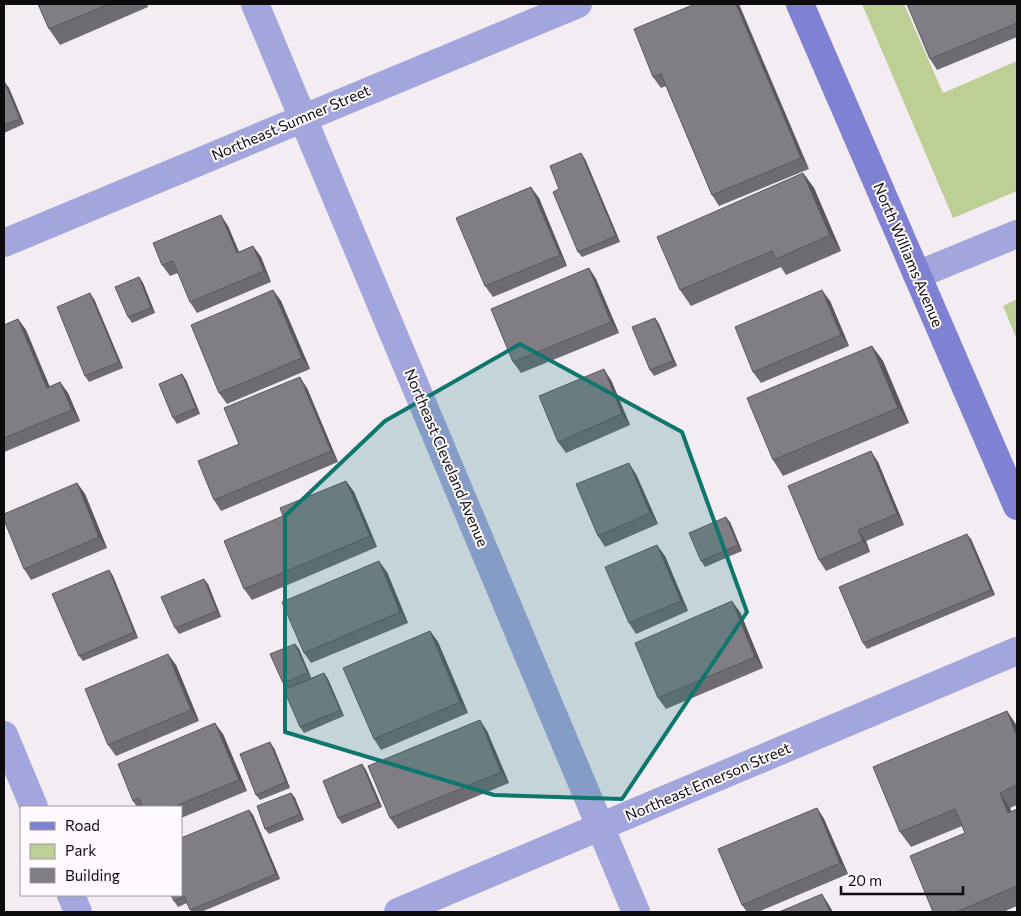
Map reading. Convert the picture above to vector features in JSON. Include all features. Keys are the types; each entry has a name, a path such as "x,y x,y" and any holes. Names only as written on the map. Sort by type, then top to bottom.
{"main road":[{"name":"North Williams Avenue","path":"800,4 1017,506"}],"street":[{"name":"Northeast Cleveland Avenue","path":"255,4 636,912"},
{"name":"Northeast Sumner Street","path":"4,243 578,4"},
{"path":"917,275 1017,234"},
{"name":"Northeast Emerson Street","path":"398,912 1017,651"},
{"path":"4,735 34,806"},
{"path":"71,896 78,912"}],"highlighted area":[{"path":"520,344 682,432 747,612 622,799 494,795 285,732 285,516 385,421"}],"green space":[{"path":"862,4 904,4 943,93 1017,61 1017,191 953,218"},
{"path":"1017,299 1017,340 1003,306"}],"building":[{"path":"38,4 109,4 49,29"},
{"path":"695,4 736,4 801,158 712,195 661,74 653,77 634,29"},
{"path":"907,4 1017,4 1017,23 930,59"},
{"path":"4,83 20,119 4,125"},
{"path":"581,153 616,236 578,252 553,192 559,189 550,166"},
{"path":"803,173 830,235 776,259 772,251 680,290 657,237"},
{"path":"531,187 560,255 485,286 456,218"},
{"path":"221,215 237,253 253,246 264,271 190,302 173,261 162,265 153,243"},
{"path":"589,268 611,322 513,362 491,309"},
{"path":"139,277 151,308 128,317 115,287"},
{"path":"273,290 302,358 219,393 191,325"},
{"path":"822,290 841,335 753,372 735,327"},
{"path":"90,293 119,362 85,376 57,307"},
{"path":"655,318 673,361 650,370 632,327"},
{"path":"18,319 47,388 60,382 72,410 4,438 4,325"},
{"path":"872,346 898,408 773,460 747,398"},
{"path":"604,369 622,414 558,442 539,396"},
{"path":"182,374 196,408 173,418 159,384"},
{"path":"300,377 331,451 214,500 198,461 239,444 224,408"},
{"path":"871,451 897,514 858,530 863,541 819,560 788,486"},
{"path":"629,463 650,513 598,536 576,484"},
{"path":"346,481 370,536 244,589 224,541 283,516 280,508"},
{"path":"77,483 99,537 24,569 4,520 4,514"},
{"path":"726,517 738,545 701,561 689,533"},
{"path":"967,534 991,590 863,643 839,587"},
{"path":"657,545 681,601 629,623 605,567"},
{"path":"379,561 400,612 304,653 282,602"},
{"path":"109,570 134,632 79,656 52,594"},
{"path":"204,579 217,611 175,628 161,597"},
{"path":"732,601 755,657 658,698 635,643"},
{"path":"430,631 460,702 374,739 343,668"},
{"path":"295,644 308,673 283,683 270,654"},
{"path":"168,654 191,710 108,745 85,689"},
{"path":"324,673 340,710 300,727 284,690"},
{"path":"1007,711 1017,736 1017,785 1000,793 1008,813 1017,809 1017,886 956,912 933,912 910,856 965,833 955,809 900,832 873,767"},
{"path":"480,720 501,772 390,818 368,766"},
{"path":"215,723 239,780 175,806 143,806 139,798 133,801 118,764"},
{"path":"270,742 286,782 256,795 240,754"},
{"path":"362,764 378,802 338,818 323,781"},
{"path":"291,793 300,814 265,829 257,806"},
{"path":"817,808 840,863 742,905 718,849"},
{"path":"249,810 276,874 190,910 184,896 174,901 172,896 182,896 182,838"},
{"path":"822,894 830,912 779,912"}]}
